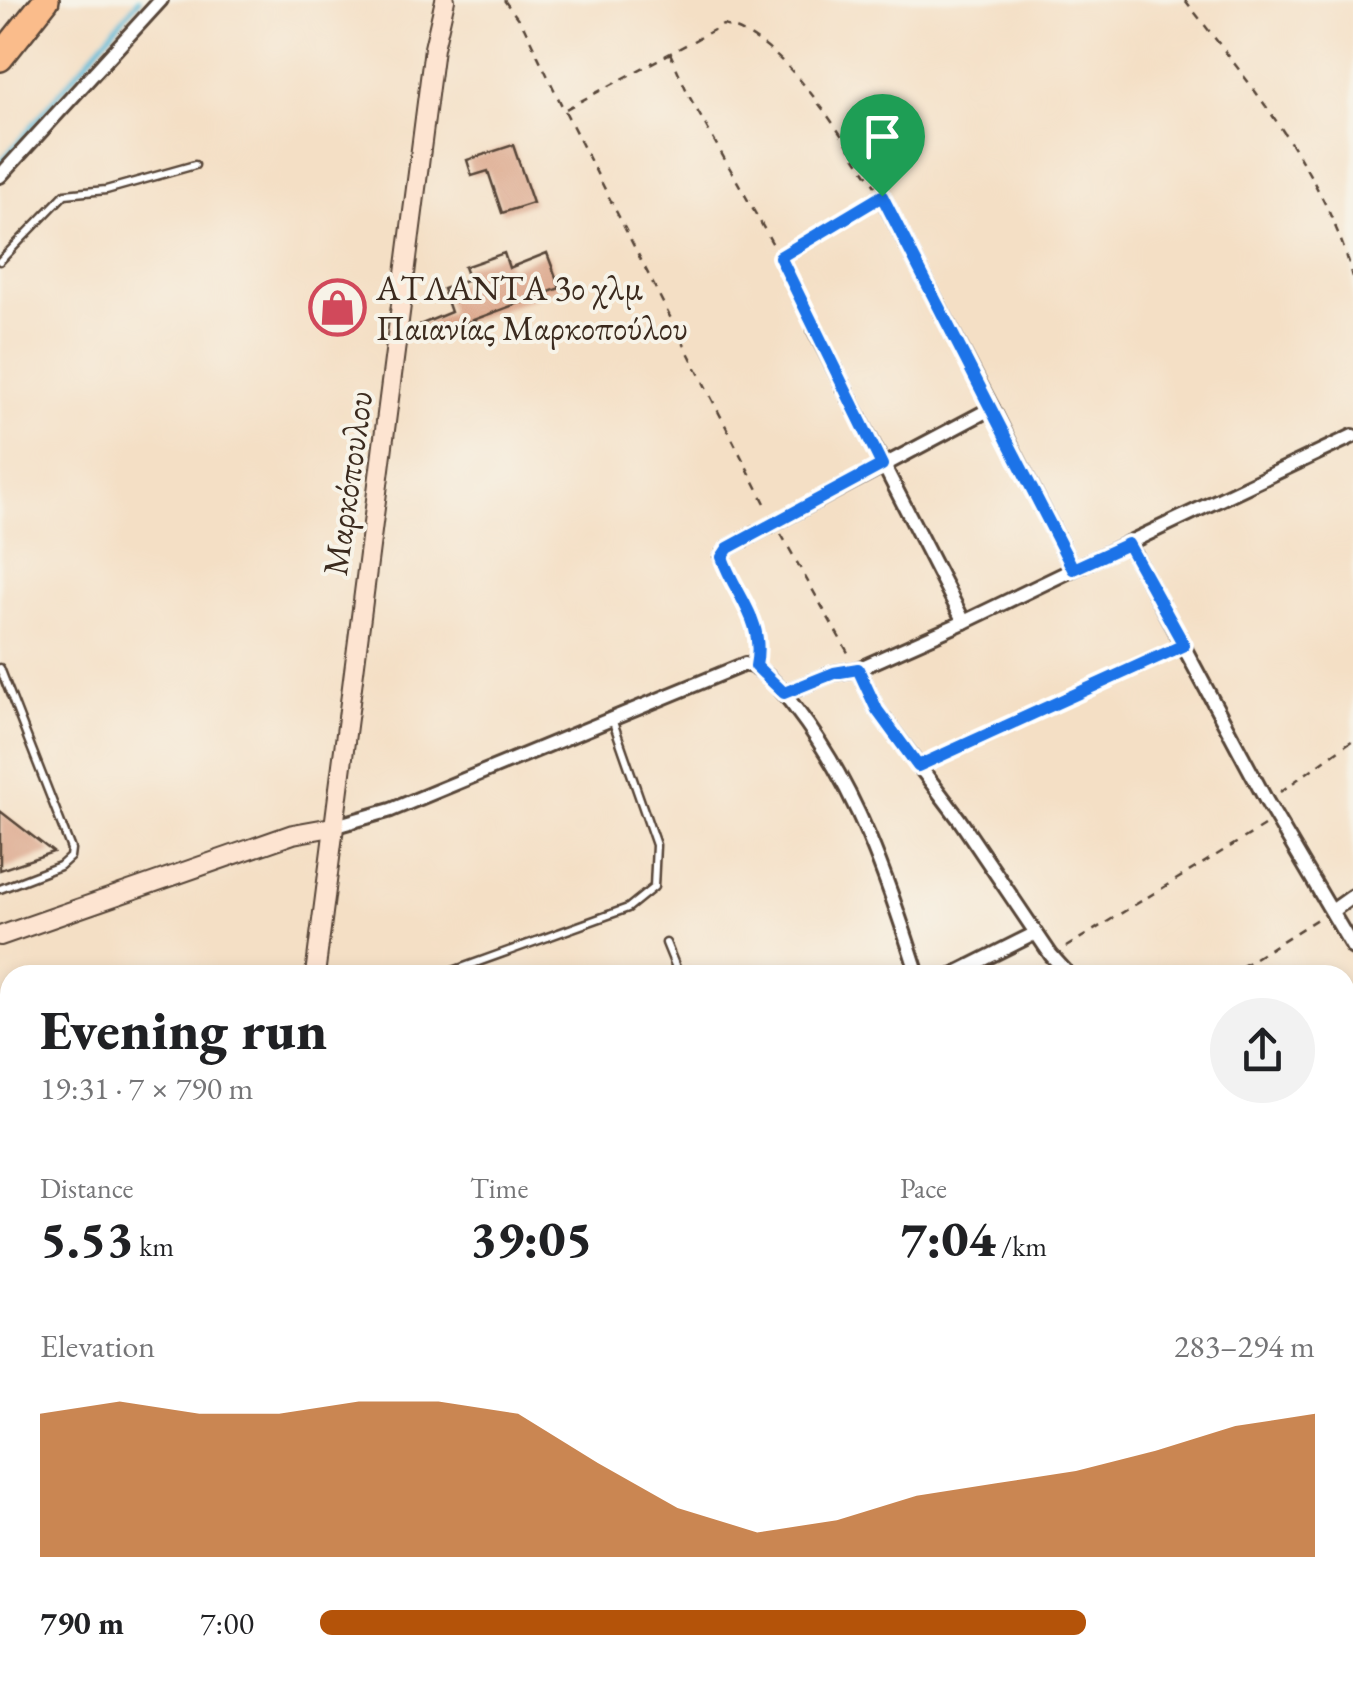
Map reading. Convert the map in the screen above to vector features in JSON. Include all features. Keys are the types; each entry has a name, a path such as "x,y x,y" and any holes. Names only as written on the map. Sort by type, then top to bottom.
{"highway":[{"path":"0,58 46,0"}],"main road":[{"name":"Μαρκόπουλου","path":"316,965 434,48 445,0"},
{"path":"0,936 293,834 332,827"}],"street":[{"path":"0,176 162,0"},
{"path":"882,196 1073,569"},
{"path":"814,329 964,622"},
{"path":"722,557 728,548 992,408"},
{"path":"784,693 834,673 858,669 964,622 1353,436"},
{"path":"1128,544 1266,802 1353,948"},
{"path":"332,827 391,810 746,664 756,666 784,693 843,776 874,847 915,965"},
{"path":"858,669 877,710 1060,965"},
{"path":"1332,911 1353,896"},
{"path":"972,965 1036,933"}],"lane":[{"path":"0,261 65,194 106,190 195,165"},
{"path":"0,668 71,849 70,857 60,866 0,889"},
{"path":"470,965 628,908 654,887 656,845 612,719"},
{"path":"666,943 676,965"}],"path":[{"path":"504,0 524,27 775,524 858,669"},
{"path":"1185,0 1254,88 1316,183 1341,234 1353,277"},
{"path":"564,110 722,26 740,30 792,73 882,196 780,257"},
{"path":"670,52 689,96 780,257 814,329"},
{"path":"722,557 752,616 760,645 756,666"},
{"path":"918,766 1184,645"},
{"path":"1266,802 1353,740"},
{"path":"1051,955 1276,818"},
{"path":"1244,965 1332,911"}],"building":[{"path":"513,145 533,203 502,213 488,171 472,176 467,160"},
{"path":"504,253 509,268 547,253 560,288 424,342 417,326 451,312 443,289 469,280 464,267"},
{"path":"0,811 53,852 0,870"}],"waterway":[{"path":"0,163 139,0"}],"place":[{"name":"ΑΤΛΑΝΤΑ 3ο χλμ Παιανίας Μαρκοπούλου","path":"337,307"}],"route":[{"path":"882,196 1073,569 1128,544 1184,645 918,766 877,710 858,669 834,673 784,693 756,666 760,645 752,616 722,557 728,548 882,465 780,257 882,196"}]}
